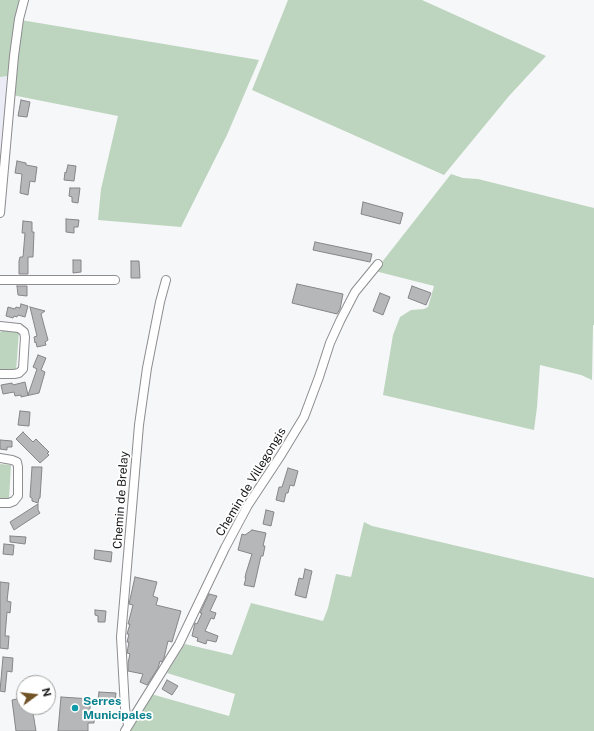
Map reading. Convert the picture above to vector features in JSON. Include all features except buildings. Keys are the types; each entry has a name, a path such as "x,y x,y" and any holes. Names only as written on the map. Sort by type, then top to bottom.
{"street":[{"path":"0,213 14,56 19,19 24,0"},
{"name":"Chemin de Villegongis","path":"127,728 179,644 225,548 248,505 304,417 330,343 354,292 378,264"},
{"path":"0,280 115,280"},
{"name":"Chemin de Brelay","path":"127,728 121,637 139,425 147,368 160,302 166,280"},
{"path":"0,326 19,328 24,332 25,337 23,369 19,373 0,374"},
{"path":"0,458 12,460 16,462 18,467 18,496 14,501 9,503 0,503"}],"shaded area":[{"path":"8,76 3,154 0,154 0,77"}],"green space":[{"path":"0,0 22,0 8,76 0,77"},
{"path":"288,0 422,0 546,56 509,96 444,175 252,90"},
{"path":"21,20 259,60 227,135 181,227 98,220 101,189 118,116 12,95"},
{"path":"451,174 463,178 478,179 594,208 594,325 592,380 581,375 540,365 534,430 383,395 393,335 400,317 411,310 424,309 428,307 434,286 375,271"},
{"path":"6,329 19,331 16,372 0,371 0,332"},
{"path":"0,464 11,465 9,499 0,500"},
{"path":"364,522 372,526 594,578 594,731 130,731 151,694 229,716 235,694 167,673 185,644 232,655 251,603 323,621 328,608 336,574 351,577"}],"place":[{"name":"Serres Municipales","path":"75,708"}]}
